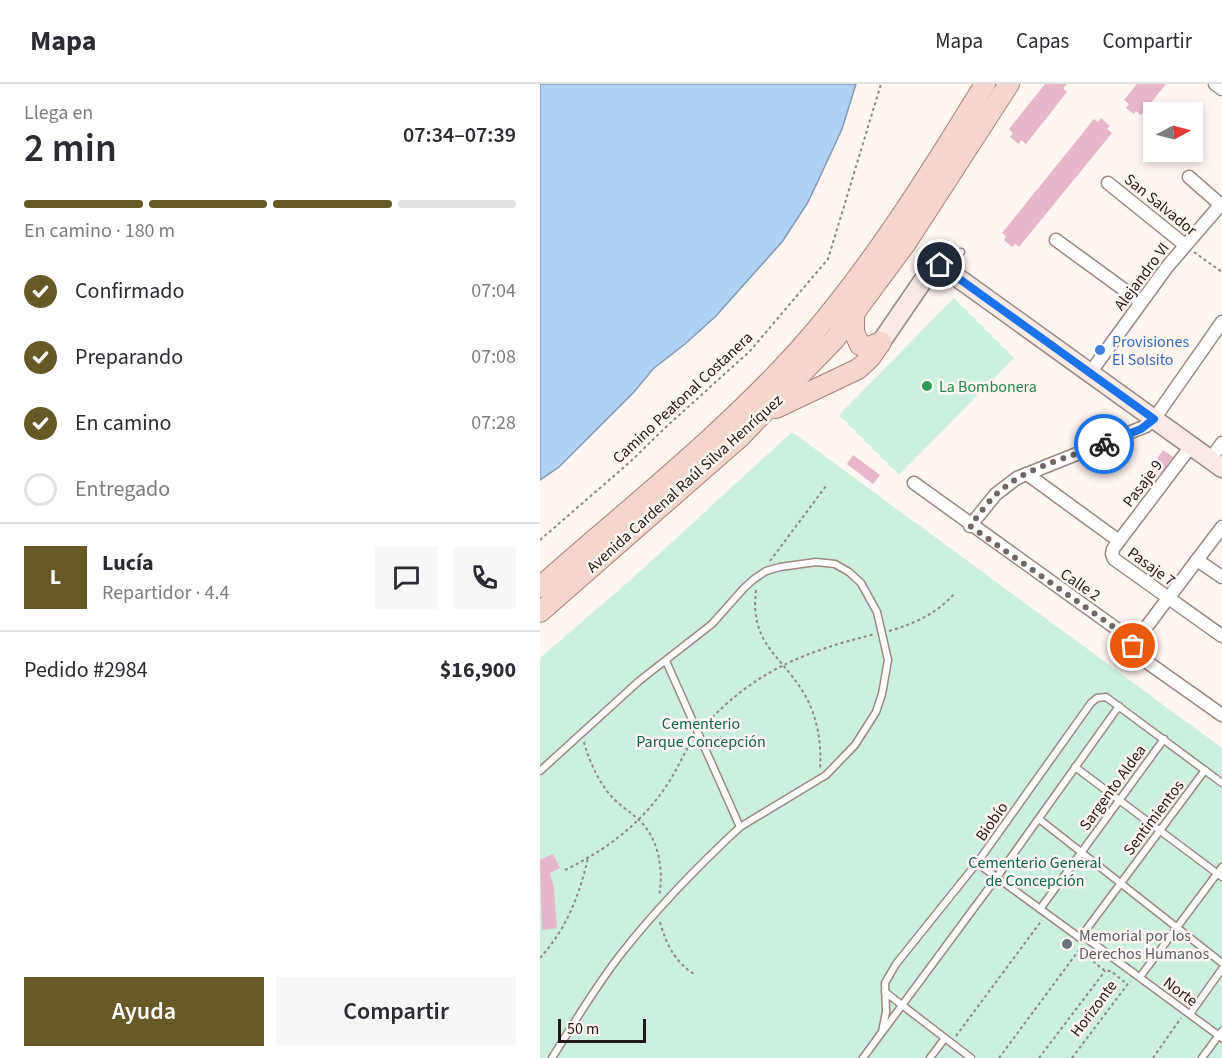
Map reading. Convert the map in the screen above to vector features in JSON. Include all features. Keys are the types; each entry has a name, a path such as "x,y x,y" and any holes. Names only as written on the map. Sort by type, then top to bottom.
{"main road":[{"name":"Avenida Cardenal Raúl Silva Henríquez","path":"540,587 719,429 798,351 878,249 985,84"},
{"name":"Avenida Cardenal Raúl Silva Henríquez","path":"540,612 713,461 835,339 854,316 932,205 1009,84"},
{"path":"854,316 854,332 860,345 868,347 881,342"},
{"path":"762,414 858,369 870,358 881,342"}],"street":[{"path":"1215,84 1222,89"},
{"path":"1189,177 1221,204"},
{"name":"San Salvador","path":"1108,183 1185,245"},
{"name":"Alejandro VI","path":"1090,373 1185,245 1221,204"},
{"path":"1056,240 1141,302"},
{"path":"881,342 931,269 942,268 1216,464 1222,443"},
{"path":"970,526 996,494 1010,483 1027,474 1136,432 1154,419 1222,322"},
{"name":"Pasaje 9","path":"1119,541 1191,446"},
{"name":"Pasaje 7","path":"1027,474 1119,541 1112,552 1114,559 1222,636"},
{"name":"Calle 2","path":"914,483 970,526 1135,642 1134,650 1137,655 1222,716"},
{"path":"1135,642 1222,527"},
{"path":"1197,560 1222,577"}],"lane":[{"path":"942,268 961,252"},
{"path":"540,771 639,681 712,624 744,588 766,571 788,565 816,562 835,564 849,572 861,584 877,612 884,632 888,660 887,678 876,712 855,745 816,782 740,827 707,858 658,910 620,956 552,1058"},
{"path":"666,661 740,827"},
{"name":"Biobío","path":"863,1058 997,877 1119,706 1106,697 1097,698 1090,703 977,863 896,964 885,983 886,1012 882,1032"},
{"path":"1119,706 1222,783"},
{"name":"Sargento Aldea","path":"1040,909 1164,740"},
{"path":"1075,767 1220,875"},
{"name":"Sentimientos","path":"1083,938 1159,830 1205,770"},
{"path":"1039,819 1222,963"},
{"name":"Norte","path":"977,863 1221,1035"},
{"name":"Horizonte","path":"1138,976 1220,875 1222,867"},
{"path":"1188,1012 1222,969"},
{"path":"885,992 971,1058"},
{"path":"1202,1058 1221,1035"},
{"path":"930,1058 945,1038"}],"path":[{"name":"Camino Peatonal Costanera","path":"540,540 630,462 750,351 828,259 881,84"},
{"name":"San Salvador","path":"1185,245 1222,272"},
{"path":"816,782 821,757 816,722 803,693 763,640 756,618 756,595 761,575 826,486"},
{"path":"565,870 610,845 638,819 667,785 698,732 735,695 781,665 828,647 921,621 939,609 955,592"},
{"path":"581,734 589,759 603,785 616,802 638,819 651,833 659,860 662,883 658,910 663,933 669,948 685,968 694,974"},
{"path":"540,958 555,940 573,909 588,858"},
{"path":"951,1043 1047,914"},
{"path":"999,1058 1079,950 1083,938"},
{"path":"1079,950 1105,971 1111,971 1127,984"},
{"path":"1039,1058 1105,971"},
{"name":"Horizonte","path":"1072,1058 1127,984 1138,976"},
{"path":"1153,1058 1188,1012"}],"green space":[{"name":"La Bombonera","path":"954,298 1014,358 899,475 839,415"},
{"path":"792,432 1222,748 1222,1058 540,1058 540,658 635,576"}],"water":[{"path":"540,84 856,84 842,129 819,179 807,204 782,242 715,317 653,369 634,392 559,467 540,480"}],"building":[{"path":"1045,84 1067,84 1063,88 1067,92 1026,144 1021,140 1019,144 1010,137 1013,133 1009,129"},
{"path":"1137,84 1166,84 1151,102 1143,102 1141,115 1136,111 1134,114 1126,108 1129,104 1124,100"},
{"path":"1101,118 1110,126 1107,129 1112,133 1019,247 1015,244 1012,247 1004,240 1006,236 1002,233 1094,119 1098,122"},
{"path":"1163,450 1173,457 1161,473 1152,466"},
{"path":"853,455 880,475 873,484 847,464"},
{"path":"553,854 560,868 550,873 554,888 557,928 542,930 540,860"}],"way so far":[{"path":"1104,444 1010,483 996,494 970,526 1135,642 1133,646"}],"place":[{"name":"Provisiones El Solsito","path":"1100,350"},
{"name":"La Bombonera","path":"927,386"},
{"name":"Memorial por los Derechos Humanos","path":"1067,944"}],"route":[{"path":"940,265 1154,419 1141,429 1104,444"}],"park label":[{"name":"Cementerio Parque Concepción","path":"701,732"},
{"name":"Cementerio General de Concepción","path":"1035,871"}]}
